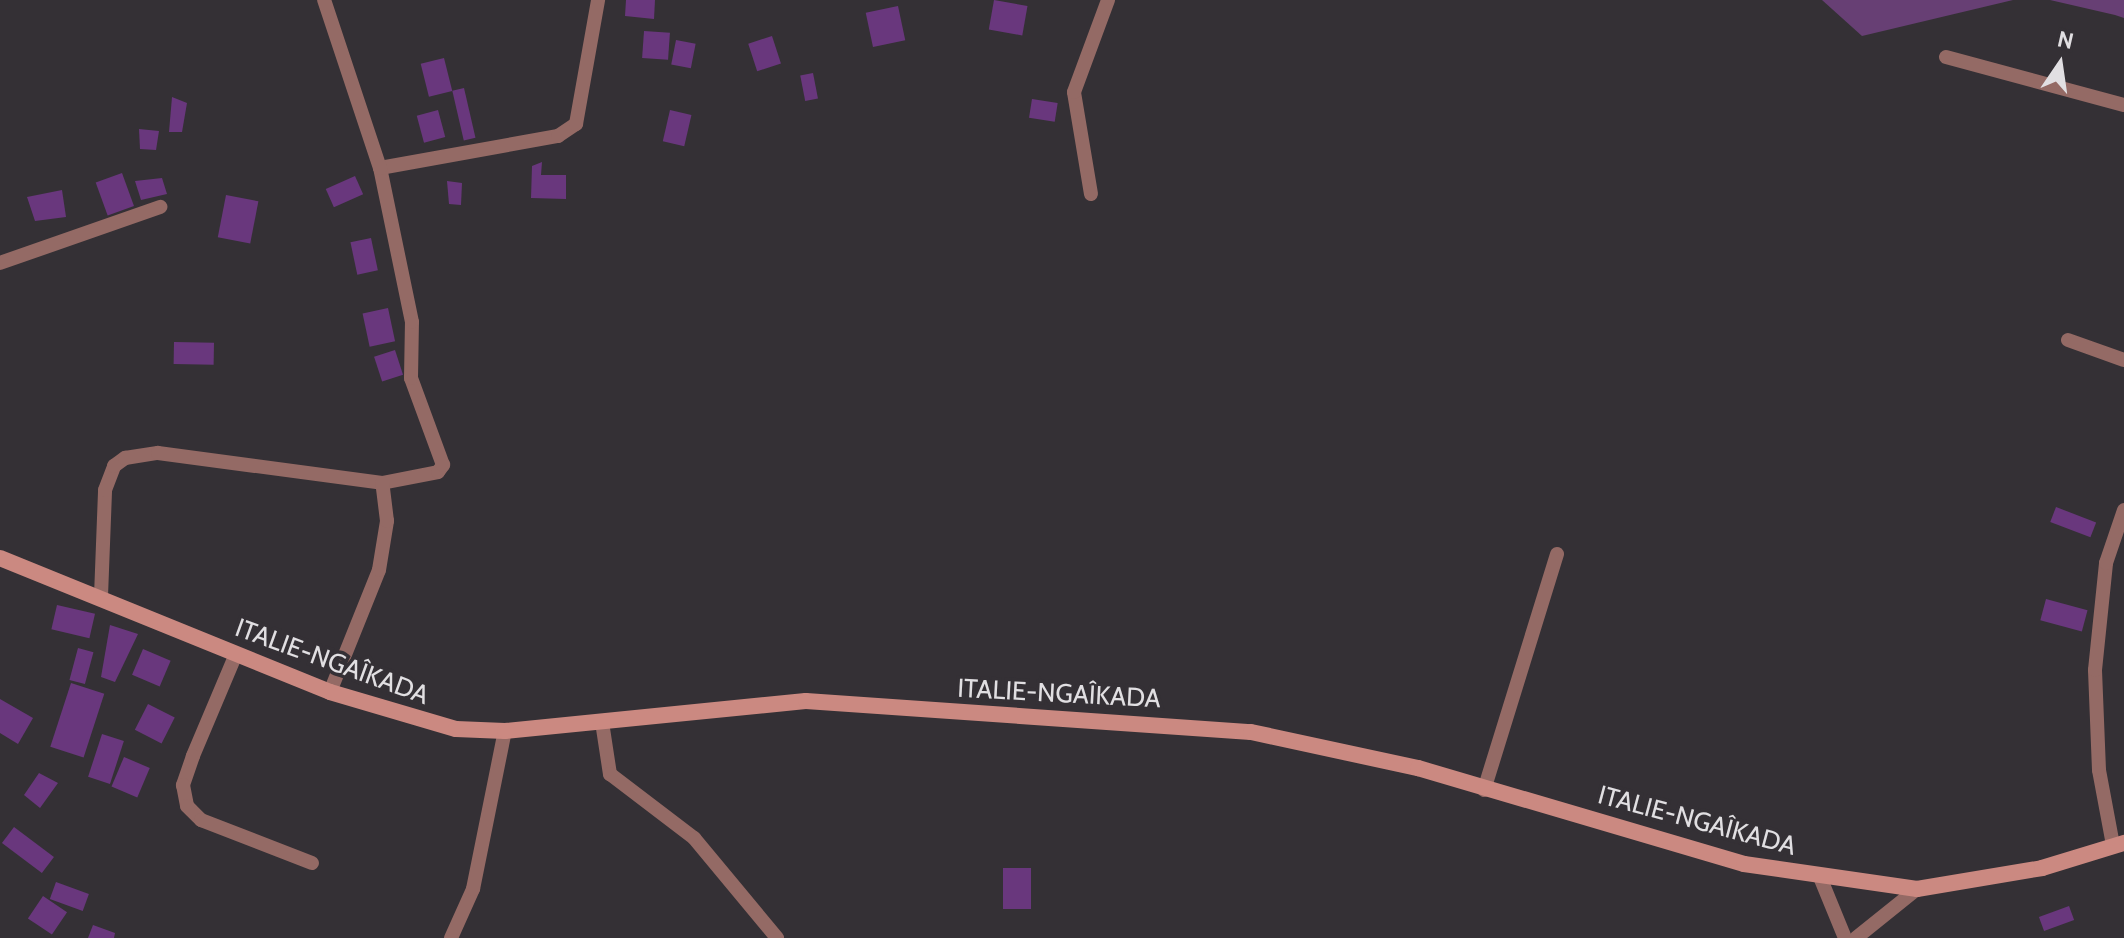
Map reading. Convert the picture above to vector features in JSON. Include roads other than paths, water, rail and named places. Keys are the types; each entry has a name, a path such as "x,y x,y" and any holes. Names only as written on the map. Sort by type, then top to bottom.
{"street":[{"path":"101,596 105,490 114,466 125,458 158,453 382,483 438,472 443,465 411,378 412,322 380,168 324,0"},
{"path":"380,168 558,136 576,124 598,0"},
{"path":"1091,194 1074,92 1108,0"},
{"path":"1946,57 2124,105"},
{"path":"0,263 160,207"},
{"path":"2068,340 2124,360"},
{"path":"330,692 379,570 387,521 382,483"},
{"path":"2119,844 2099,770 2095,670 2106,563 2124,510"},
{"path":"1484,790 1557,554"},
{"name":"ITALIE-NGAÎKADA","path":"0,558 101,596 330,692 408,719 505,731 806,701 1189,725 1366,754 1744,864 1917,889 2042,868 2119,844"},
{"path":"236,654 183,785 187,806 201,820 312,863"},
{"path":"602,722 607,761 618,784 694,838 777,938"},
{"path":"451,938 473,889 505,731"},
{"path":"1820,877 1845,938"},
{"path":"1856,938 1917,889"}]}
